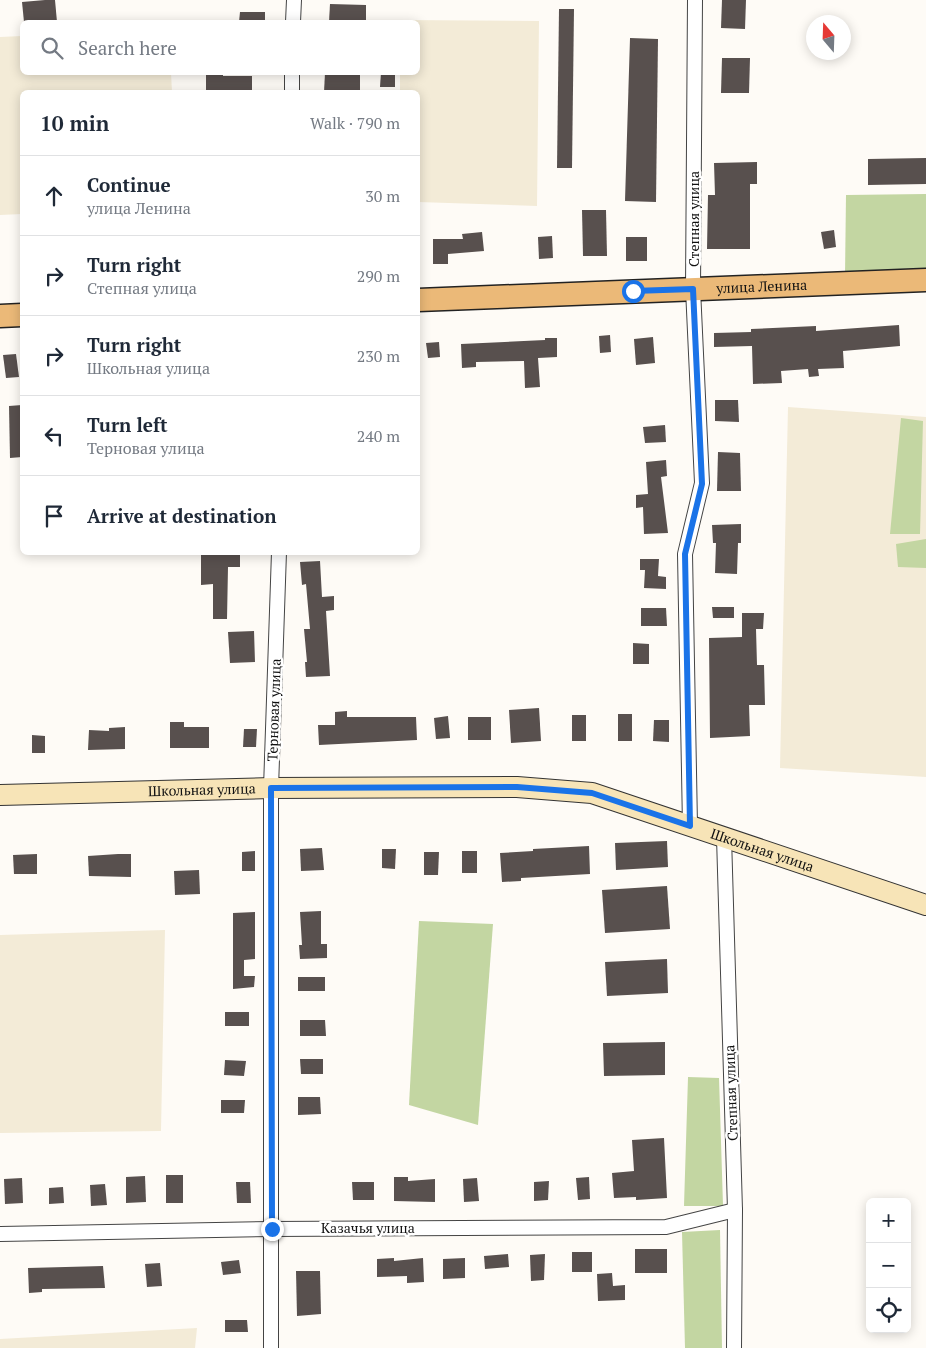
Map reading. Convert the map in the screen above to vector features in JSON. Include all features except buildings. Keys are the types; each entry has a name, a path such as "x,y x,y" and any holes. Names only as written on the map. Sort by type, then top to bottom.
{"main road":[{"name":"улица Ленина","path":"420,300 926,280"},
{"path":"0,316 20,315"}],"street":[{"path":"293,20 294,0"},
{"name":"Степная улица","path":"690,826 685,554 702,484 693,289 694,0"},
{"path":"292,75 292,90"},
{"name":"Терновая улица","path":"271,1348 271,788 279,555"},
{"name":"Школьная улица","path":"0,795 271,788 517,787 592,793 926,905"},
{"name":"Степная улица","path":"724,838 735,1210 734,1348"},
{"name":"Казачья улица","path":"0,1234 272,1229 666,1227 735,1210"}],"shaded area":[{"path":"420,20 539,21 537,206 420,202 420,90 400,90 400,75 420,75"},
{"path":"20,36 20,75 171,75 172,90 20,90 20,214 0,215 0,37"},
{"path":"788,407 926,417 926,777 780,768"},
{"path":"165,930 161,1131 0,1133 0,935"},
{"path":"197,1328 195,1348 0,1348 0,1339"}],"green space":[{"path":"926,194 926,271 845,276 846,195"},
{"path":"901,418 923,421 920,534 890,534"},
{"path":"926,539 926,568 898,567 896,544"},
{"path":"419,921 493,924 478,1125 409,1105"},
{"path":"688,1077 719,1078 723,1206 684,1206"},
{"path":"720,1230 722,1348 685,1348 682,1232"}],"route":[{"path":"272,1229 271,788 517,787 592,793 690,826 685,554 702,484 693,289 633,291"}]}
